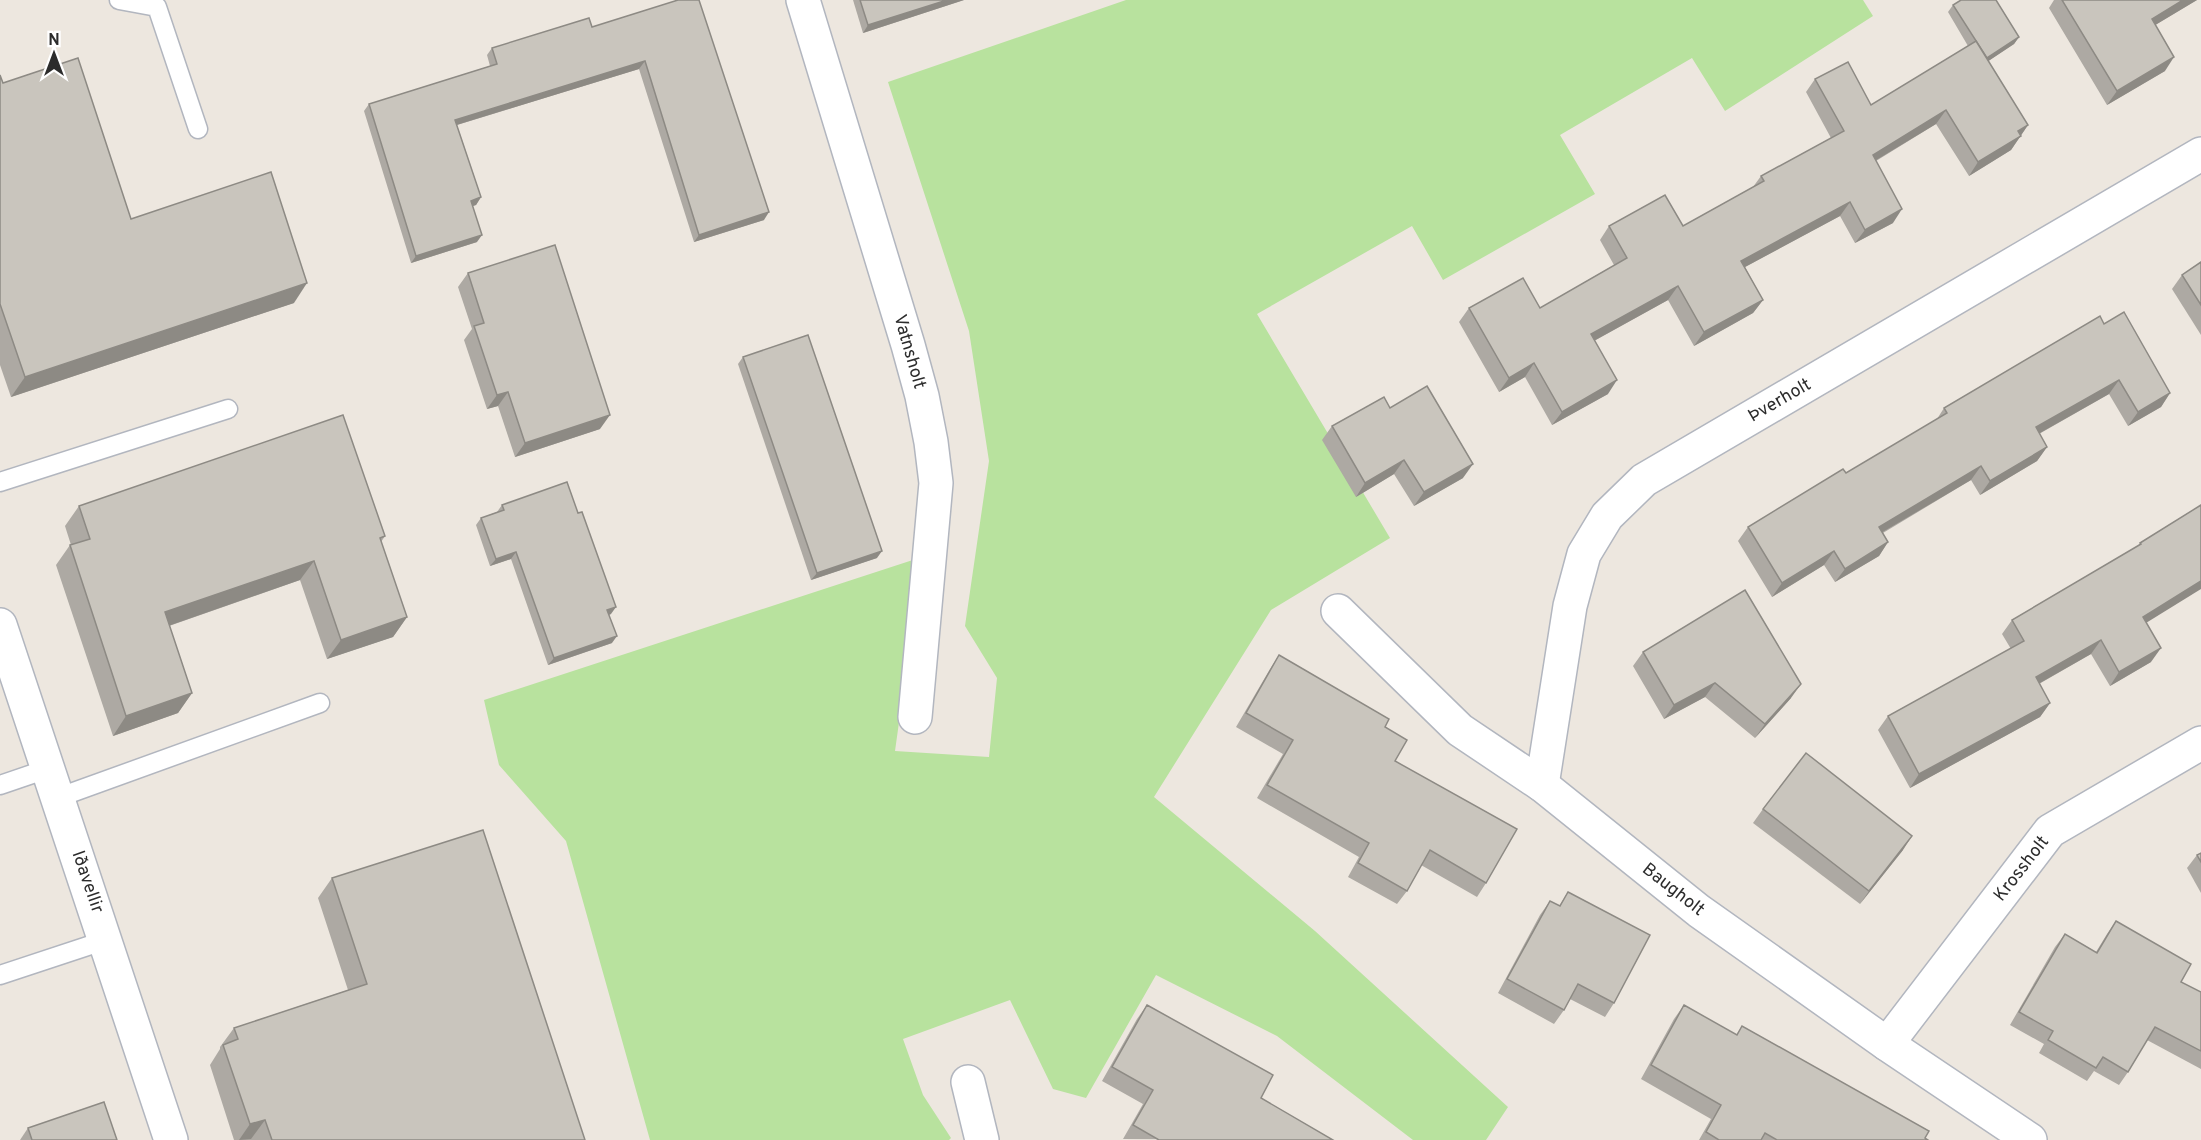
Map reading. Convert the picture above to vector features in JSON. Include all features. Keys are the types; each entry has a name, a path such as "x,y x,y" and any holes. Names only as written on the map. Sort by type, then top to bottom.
{"street":[{"name":"Vatnsholt","path":"803,0 908,345 922,396 931,442 936,483 915,717"},
{"name":"Þverholt","path":"1542,785 1570,606 1584,554 1607,516 1644,480 2201,154"},
{"name":"Baugholt","path":"1338,611 1460,730 1542,785 1699,911 1887,1044 2030,1140"},
{"name":"Iðavellir","path":"0,625 171,1140"},
{"name":"Krossholt","path":"1887,1044 2050,831 2201,743"},
{"path":"968,1082 982,1140"}],"lane":[{"path":"119,0 157,7 198,129"},
{"path":"0,482 228,409"},
{"path":"0,785 52,784 320,703"},
{"path":"0,975 106,940"}],"green space":[{"path":"1126,0 1863,0 1873,16 1725,111 1692,58 1560,135 1595,194 1443,280 1412,226 1257,314 1390,538 1271,610 1154,797 1315,931 1508,1107 1486,1140 1413,1140 1277,1036 1156,975 1086,1098 1053,1089 1010,1000 903,1039 923,1095 951,1138 949,1140 650,1140 566,841 499,765 484,700 922,557 895,751 989,757 997,678 965,626 989,461 969,331 888,82"}],"building":[{"path":"678,0 699,0 769,212 699,235 645,61 455,120 481,197 471,201 482,235 416,256 369,104 497,64 492,48 589,18 592,27"},
{"path":"860,0 947,0 868,25"},
{"path":"1961,0 1996,0 2019,37 1987,58 1953,5"},
{"path":"2062,0 2183,0 2152,19 2174,57 2117,91"},
{"path":"1976,41 2028,125 2018,131 2021,136 1978,162 1946,110 1873,155 1902,209 1865,230 1850,202 1741,261 1763,300 1704,332 1678,286 1591,334 1617,380 1562,412 1534,363 1509,378 1469,308 1523,278 1540,308 1627,258 1609,226 1665,195 1683,226 1764,181 1761,176 1844,131 1815,79 1848,62 1871,105"},
{"path":"78,58 131,219 271,172 307,283 25,377 0,304 0,75 3,83"},
{"path":"555,245 610,415 525,443 508,392 497,395 474,326 484,323 468,273"},
{"path":"2201,262 2201,305 2182,275"},
{"path":"2124,312 2170,393 2138,412 2119,380 2036,427 2047,447 1990,481 1981,466 1879,527 1888,542 1845,569 1834,551 1782,583 1748,527 1843,469 1846,473 1947,413 1944,408 2100,316 2104,324"},
{"path":"808,335 882,551 817,573 743,357"},
{"path":"1427,386 1473,464 1424,492 1404,460 1365,483 1332,426 1384,397 1390,408"},
{"path":"343,415 385,536 380,538 407,617 341,640 314,561 165,612 192,693 126,716 70,545 90,539 79,506"},
{"path":"567,482 578,513 582,512 616,607 607,610 617,636 554,658 516,552 496,559 481,518 504,510 502,505"},
{"path":"2201,505 2201,581 2143,617 2161,648 2119,672 2101,640 2036,677 2050,703 1919,774 1888,716 2024,641 2012,620 2141,544"},
{"path":"1745,590 1801,684 1765,724 1715,683 1674,705 1643,652"},
{"path":"1279,655 1389,719 1385,727 1407,740 1395,761 1517,829 1486,883 1430,850 1407,891 1358,863 1369,843 1267,785 1293,740 1246,713"},
{"path":"1806,753 1912,836 1869,891 1763,809"},
{"path":"483,830 585,1140 272,1140 265,1120 250,1124 223,1045 238,1039 234,1028 367,984 332,878"},
{"path":"1568,892 1650,935 1614,1003 1578,984 1564,1010 1507,979 1550,901 1560,906"},
{"path":"2116,921 2191,964 2181,982 2201,992 2201,1051 2155,1027 2128,1072 2103,1057 2096,1068 2048,1040 2053,1031 2019,1012 2065,934 2097,953"},
{"path":"1147,1005 1273,1075 1261,1098 1333,1140 1159,1140 1133,1125 1153,1090 1112,1067"},
{"path":"1684,1005 1737,1035 1742,1026 1929,1131 1925,1138 1928,1140 1777,1140 1765,1133 1761,1140 1719,1140 1706,1132 1721,1105 1651,1065"},
{"path":"104,1102 117,1140 32,1140 28,1128"}]}
